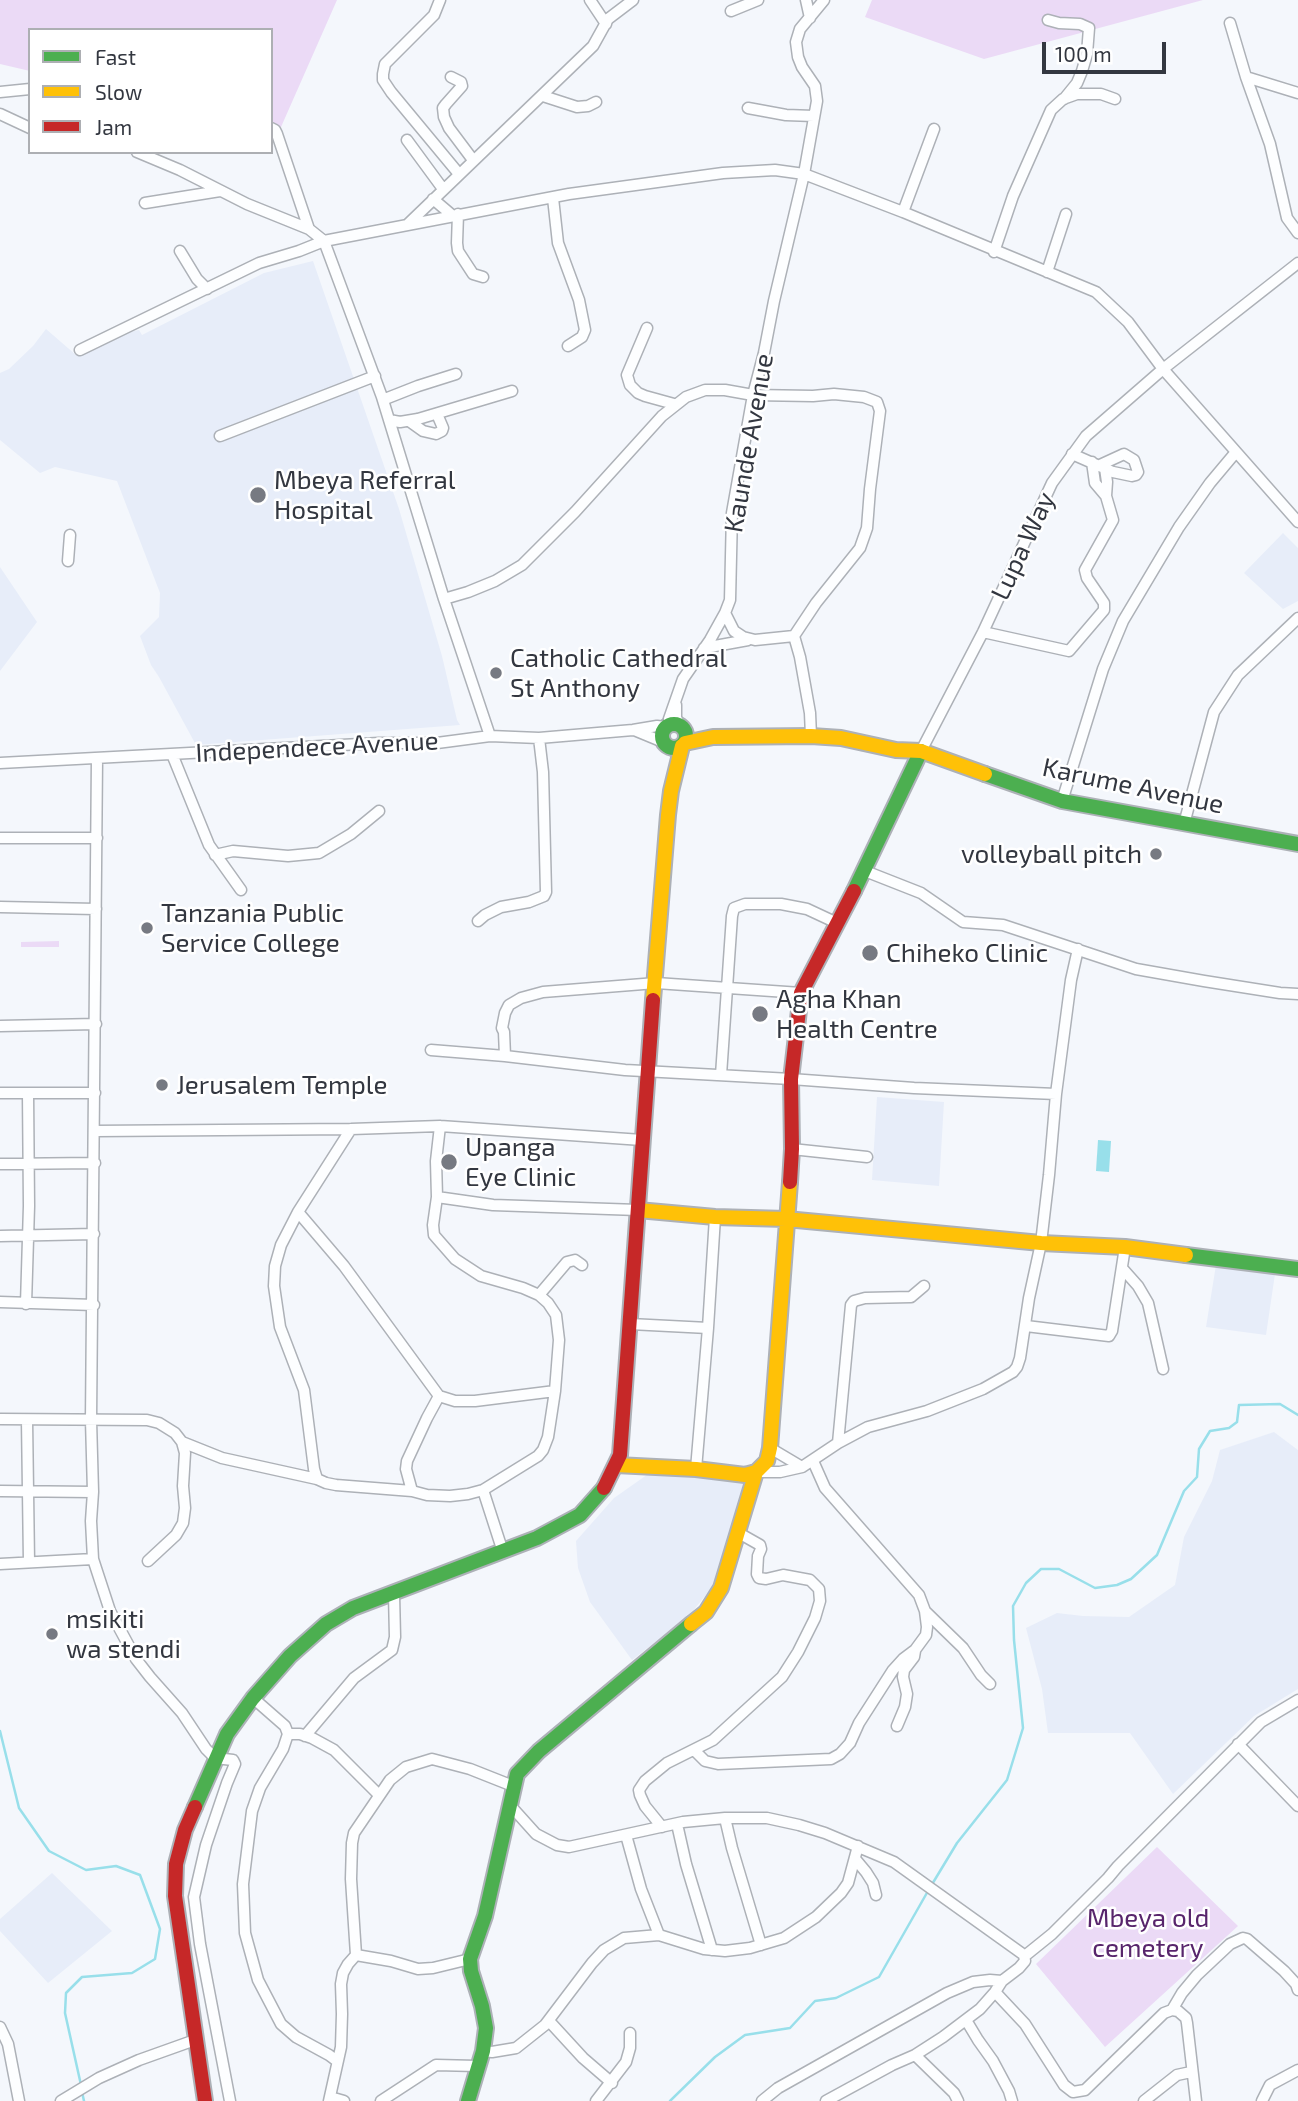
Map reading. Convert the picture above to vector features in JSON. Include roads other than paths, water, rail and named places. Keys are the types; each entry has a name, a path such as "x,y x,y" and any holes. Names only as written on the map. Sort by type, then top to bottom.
{"street":[{"path":"440,0 434,15 386,64 383,80 459,174"},
{"path":"590,0 606,24"},
{"path":"408,224 543,96 593,46 608,19 633,0"},
{"path":"731,12 758,0"},
{"path":"806,0 810,18"},
{"path":"810,18 824,0"},
{"name":"Kaunde Avenue","path":"675,735 669,719 683,679 725,613 730,600 732,513 753,395 804,174 817,101 815,86 798,57 796,42 800,29 810,18"},
{"path":"995,251 1013,196 1044,122 1051,110 1077,83 1087,54 1090,28 1048,20"},
{"path":"1230,23 1270,144 1287,218 1298,233"},
{"path":"451,77 461,82 462,86 443,108 443,117 473,160"},
{"path":"1246,77 1298,93"},
{"path":"0,92 28,89"},
{"path":"1063,99 1085,93 1101,94 1115,99"},
{"path":"543,96 578,107 596,102"},
{"path":"748,108 786,115 814,116"},
{"path":"0,114 28,127"},
{"path":"273,129 309,229"},
{"path":"903,212 934,129"},
{"path":"407,140 443,189"},
{"path":"142,154 247,204 309,229 324,241 375,376 444,599 490,736"},
{"path":"80,349 259,263 324,241 553,198 748,170 804,174 1096,292 1128,322 1163,369 1298,522"},
{"path":"145,203 221,191"},
{"path":"553,198 558,243 579,300 585,330 582,337 568,345"},
{"path":"433,199 456,215"},
{"path":"1047,272 1066,214"},
{"path":"456,215 458,251 473,274 483,277"},
{"path":"180,251 197,279 207,289"},
{"name":"Lupa Way","path":"921,751 983,632 1052,483 1072,454 1086,436 1163,369 1298,263"},
{"path":"647,328 628,375 630,385 638,393 674,404"},
{"path":"382,397 385,399 456,374"},
{"path":"219,436 375,376"},
{"path":"444,599 495,581 522,565 575,512 674,404 686,397 705,390 737,391 753,395 834,394 864,397 877,402 880,411 867,528 860,548 816,603 794,636 806,692 811,736"},
{"path":"389,421 409,421 512,391"},
{"path":"409,421 423,431 436,434 443,428 437,414"},
{"path":"1062,801 1103,669 1122,621 1178,527 1236,452"},
{"path":"983,632 1071,650 1104,610 1104,603 1087,578 1085,570 1113,520 1106,496 1107,482 1099,465 1072,454"},
{"path":"68,561 71,536"},
{"path":"725,613 738,634 755,639"},
{"path":"1184,824 1214,712 1238,675 1298,618"},
{"path":"704,648 755,639 794,636"},
{"name":"Independece Avenue","path":"0,763 379,743 437,743 490,736 539,738 634,730 675,735"},
{"path":"205,2101 174,1896 176,1864 185,1830 227,1734 253,1698 290,1656 326,1625 353,1608 503,1552 537,1538 580,1515 603,1491 620,1455 647,1071 675,735"},
{"name":"Karume Avenue","path":"675,735 811,736 841,738 896,750 921,751 1062,801 1298,844"},
{"path":"478,921 501,907 529,902 544,896 546,892 543,772 539,738"},
{"path":"468,2101 484,2050 486,2028 470,1959 494,1881 517,1774 539,1751 706,1612 721,1588 756,1472 767,1461 792,1149 791,1079 801,993 865,871 921,751"},
{"path":"172,754 202,830 215,855 241,890"},
{"path":"97,758 91,1420 93,1559 110,1611 150,1677 182,1713 215,1758 233,1760 235,1764 206,1845 194,1897 206,1979 230,2101"},
{"path":"215,855 233,851 288,856 319,853 351,834 379,811"},
{"path":"0,838 97,838"},
{"path":"865,871 921,893 963,922 1003,925 1136,969 1298,994"},
{"path":"721,1075 732,916 736,906 780,904 807,909 837,923"},
{"path":"0,907 96,909"},
{"path":"616,1465 695,1469 744,1475 803,1467 868,1427 927,1411 995,1383 1013,1372 1017,1367 1026,1326 1041,1243 1056,1094 1071,979 1078,949"},
{"path":"505,1056 502,1028 505,1013 515,1000 543,992 656,983 801,993"},
{"path":"0,1026 96,1024"},
{"path":"431,1050 625,1070 1056,1094"},
{"path":"0,1093 95,1093"},
{"path":"26,1304 28,1093"},
{"path":"95,1131 440,1126 642,1140"},
{"path":"182,1442 222,1458 336,1485 450,1496 483,1490 538,1456 543,1450 548,1437 555,1391 559,1340 556,1315 539,1295 523,1287 481,1276 455,1259 434,1235 440,1126"},
{"path":"317,1479 304,1390 280,1327 274,1286 275,1266 281,1245 298,1212 351,1129"},
{"path":"792,1149 867,1157"},
{"path":"0,1164 95,1163"},
{"path":"437,1197 471,1203 786,1219 1041,1243 1125,1247 1298,1269"},
{"path":"298,1212 344,1266 439,1396 455,1401 475,1401 555,1391"},
{"path":"695,1469 715,1217"},
{"path":"0,1236 94,1234"},
{"path":"1026,1326 1109,1336 1125,1247"},
{"path":"539,1295 567,1262 575,1260 582,1265"},
{"path":"1122,1268 1138,1286 1147,1303 1163,1369"},
{"path":"838,1443 851,1305 865,1298 911,1297 923,1286"},
{"path":"0,1302 94,1305"},
{"path":"630,1324 708,1328"},
{"path":"412,1491 406,1469 407,1461 439,1396"},
{"path":"0,1419 147,1420 175,1433 185,1452 183,1523 176,1535 148,1562"},
{"path":"27,1420 29,1562"},
{"path":"770,1448 803,1467"},
{"path":"694,1751 705,1761 718,1764 831,1759 841,1754 893,1670 903,1658 915,1650 926,1635 925,1611 919,1595 825,1488 813,1461"},
{"path":"483,1490 503,1552"},
{"path":"0,1491 93,1492"},
{"path":"662,1827 645,1805 639,1790 653,1772 713,1740 782,1677 815,1618 820,1601 819,1589 810,1580 783,1575 759,1578 757,1574 760,1545 737,1532"},
{"path":"0,1564 93,1559"},
{"path":"305,1736 354,1678 392,1650 395,1637 394,1594"},
{"path":"925,1611 963,1648 990,1684"},
{"path":"897,1726 907,1694 904,1670 914,1657 915,1650"},
{"path":"253,1698 285,1726 288,1734 283,1749 260,1788 252,1811 243,1884 245,1933 258,1980 281,2024 296,2037 337,2061"},
{"path":"1024,1955 1039,1946 1071,1915 1261,1722 1298,1700"},
{"path":"288,1734 305,1736 334,1750 379,1795"},
{"path":"1238,1744 1298,1806"},
{"path":"344,2101 330,2099 341,2047 341,1984 343,1973 356,1955 351,1879 354,1833 390,1780 406,1767 432,1759 470,1769 513,1786"},
{"path":"509,1804 536,1834 558,1845 569,1847 677,1824 725,1818 767,1818 799,1825 894,1862 1024,1955"},
{"path":"725,1818 761,1945"},
{"path":"677,1824 712,1950"},
{"path":"626,1835 641,1889 659,1934"},
{"path":"484,2050 492,2052 516,2048 549,2021 604,1950 624,1938 659,1934 704,1949 725,1951 784,1938 816,1917 848,1883 858,1846"},
{"path":"856,1860 873,1883 876,1895"},
{"path":"1172,2010 1197,1975 1230,1944 1243,1938 1284,1971 1298,1990"},
{"path":"356,1955 418,1969 470,1959"},
{"path":"827,2101 915,2055 967,2020 995,1992 1002,1981 1024,1963 1024,1955"},
{"path":"762,2101 778,2088 947,1993 973,1982 1002,1981"},
{"path":"995,1992 1026,2024 1068,2096 1073,2092 1085,2090 1164,2013 1178,2011 1186,2018 1196,2101"},
{"path":"967,2020 993,2061 1012,2101"},
{"path":"549,2021 573,2048 612,2083"},
{"path":"0,2027 8,2044 19,2101"},
{"path":"596,2101 626,2062 630,2033"},
{"path":"61,2101 99,2078 195,2040"},
{"path":"915,2055 954,2092 958,2101"},
{"path":"381,2101 436,2065 477,2066"},
{"path":"1262,2101 1270,2085 1298,2070"},
{"path":"1144,2101 1177,2075 1192,2073"}],"water":[{"path":"1098,1140 1111,1141 1109,1172 1096,1171"}],"waterway":[{"path":"931,1886 957,1843 1007,1780 1023,1728 1013,1606 1026,1583 1041,1569 1059,1569 1095,1588 1117,1585 1131,1579 1157,1555 1184,1491 1197,1477 1199,1449 1210,1431 1229,1428 1237,1422 1239,1405 1280,1404 1298,1415"},
{"path":"0,1731 19,1808 49,1851 86,1870 116,1866 140,1875 160,1929 155,1959 132,1973 82,1977 66,1993 65,2013 81,2085"},
{"path":"670,2101 715,2057 745,2035 790,2028 815,2001 836,1998 879,1977 928,1891"},
{"path":"82,2092 84,2101"}],"place":[{"name":"Mbeya Referral Hospital","path":"258,495"},
{"name":"Catholic Cathedral St Anthony","path":"496,673"},
{"name":"volleyball pitch","path":"1156,854"},
{"name":"Tanzania Public Service College","path":"147,928"},
{"name":"Chiheko Clinic","path":"870,953"},
{"name":"Agha Khan Health Centre","path":"760,1014"},
{"name":"Jerusalem Temple","path":"162,1085"},
{"name":"Upanga Eye Clinic","path":"449,1162"},
{"name":"msikiti wa stendi","path":"52,1634"}],"park label":[{"name":"Mbeya old cemetery","path":"1148,1933"}]}
